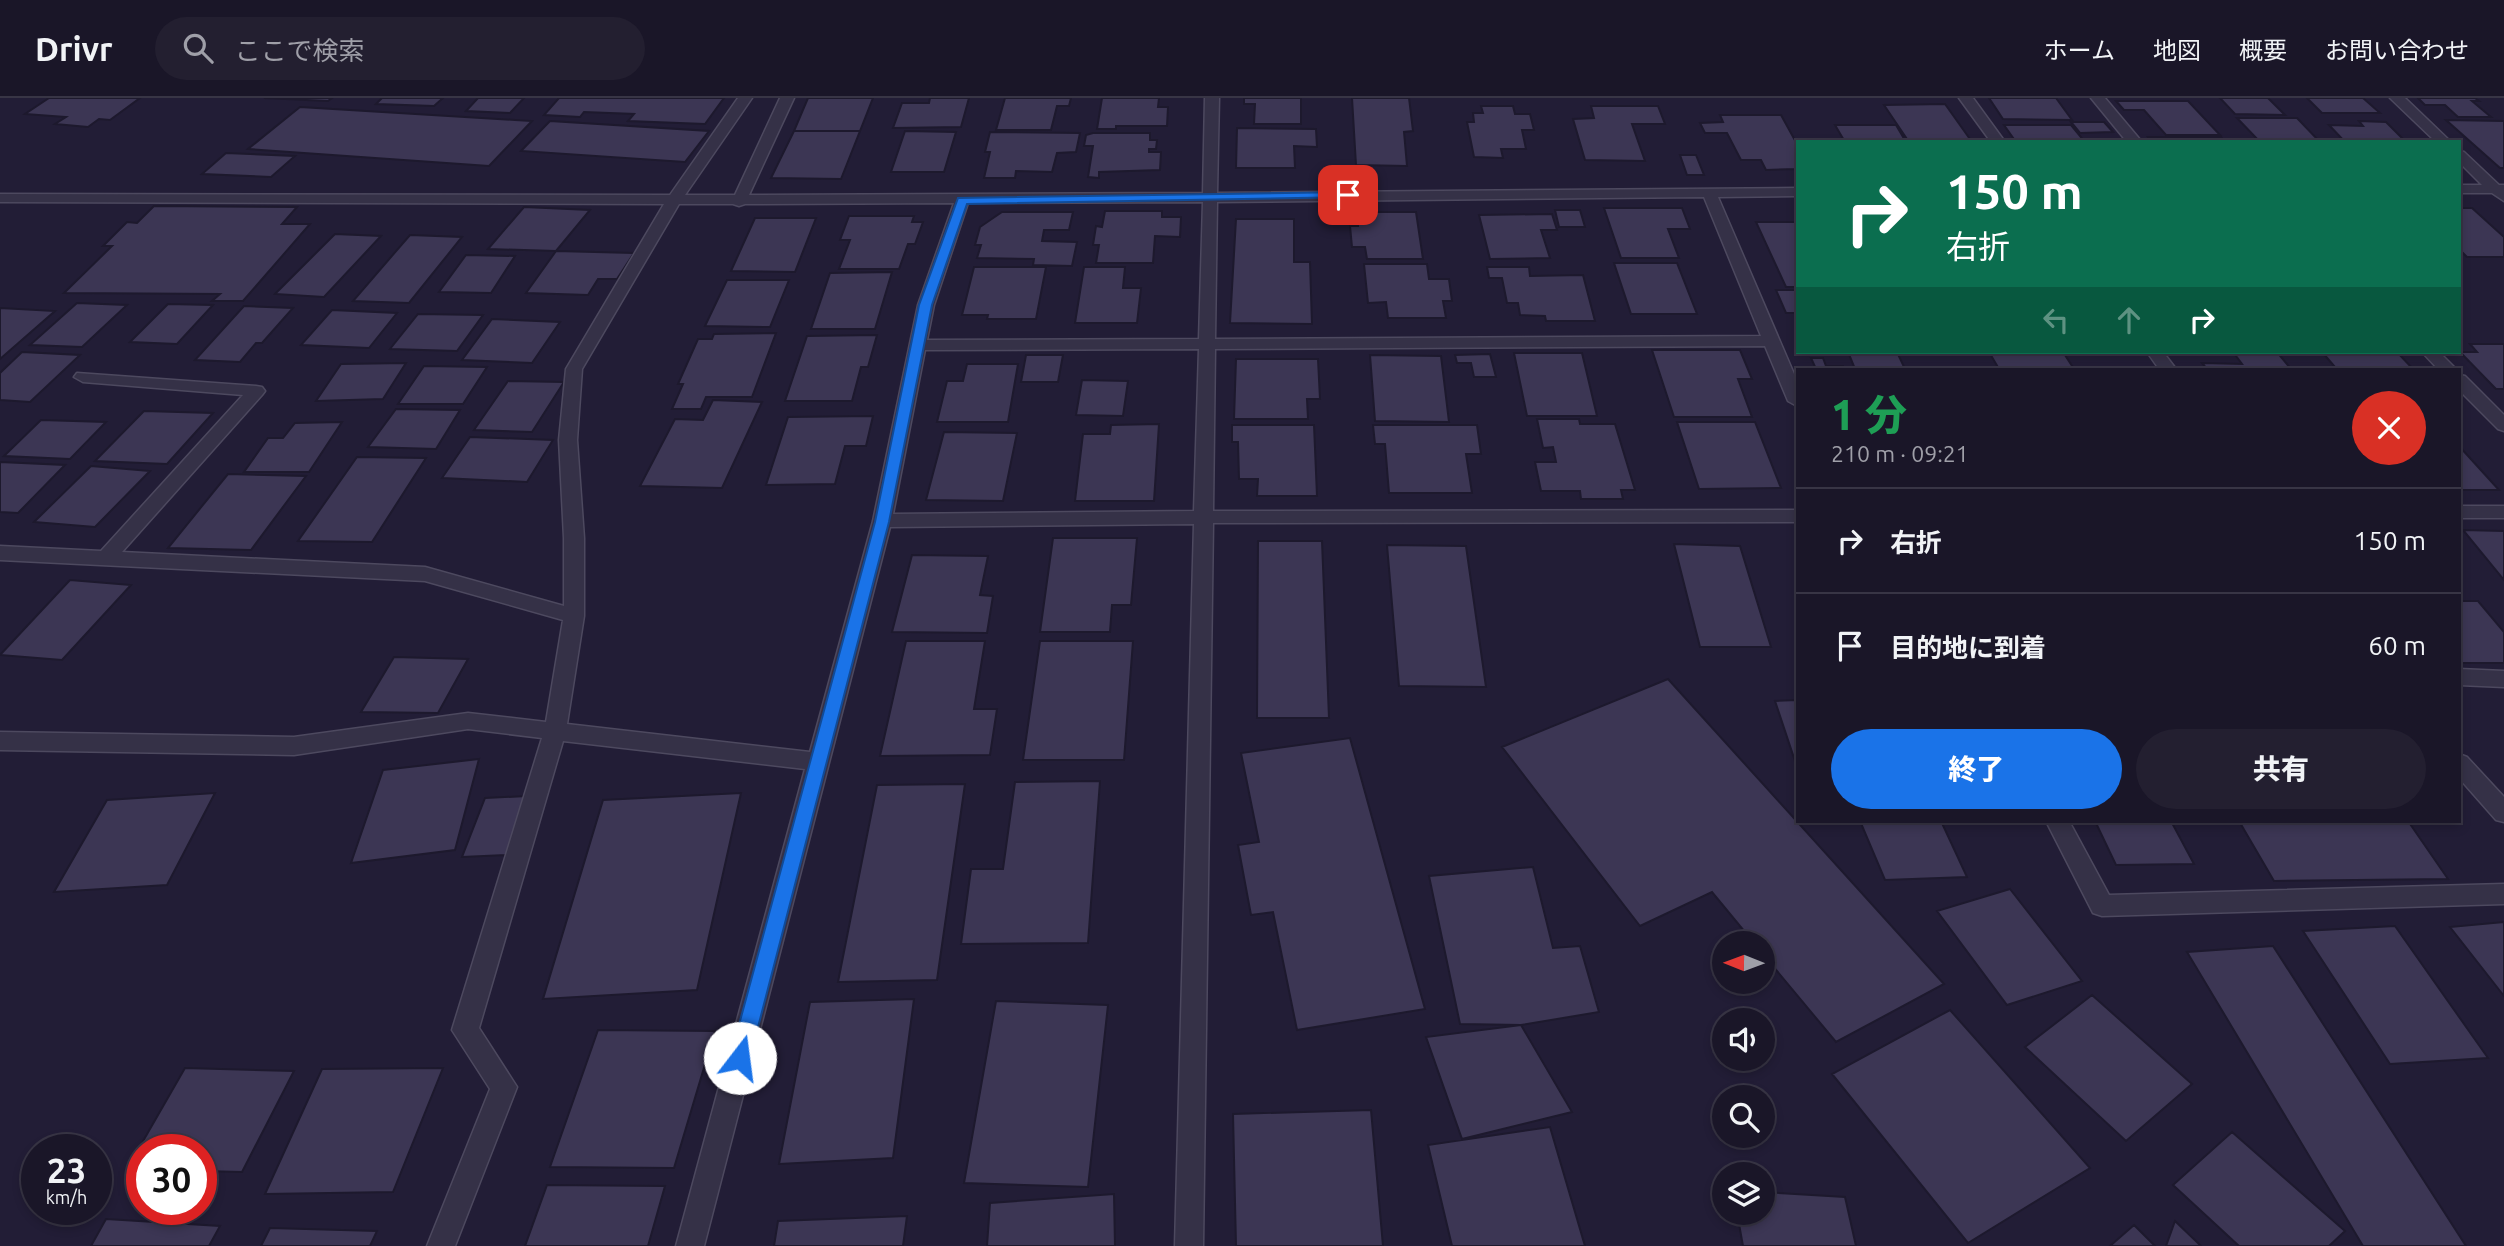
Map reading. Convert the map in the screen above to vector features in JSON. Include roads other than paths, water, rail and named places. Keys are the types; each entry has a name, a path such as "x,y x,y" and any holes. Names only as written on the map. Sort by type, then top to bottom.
{"street":[{"path":"441,1246 504,1087 465,1030 555,731 574,616 574,538 568,440 574,369 674,200 745,98"},
{"path":"740,201 787,98"},
{"path":"1189,1246 1212,98"},
{"path":"1966,98 1996,140"},
{"path":"2098,98 2134,140"},
{"path":"2397,98 2442,140"},
{"path":"2461,157 2501,192"},
{"path":"2461,189 2501,192"},
{"path":"0,198 740,201 1796,192"},
{"path":"1709,193 1796,399"},
{"path":"690,1246 882,522 926,305 962,200"},
{"path":"916,345 1771,341"},
{"path":"2157,354 2167,368"},
{"path":"2432,354 2447,368"},
{"path":"83,377 256,391 105,559"},
{"path":"2461,382 2504,425"},
{"path":"2461,512 2504,512"},
{"path":"882,522 1205,517 1796,516"},
{"path":"0,553 425,574 574,616"},
{"path":"2461,677 2504,679"},
{"path":"0,741 294,746 468,722 820,762"},
{"path":"2461,765 2504,813"},
{"path":"2058,823 2102,906 2504,894"}]}
